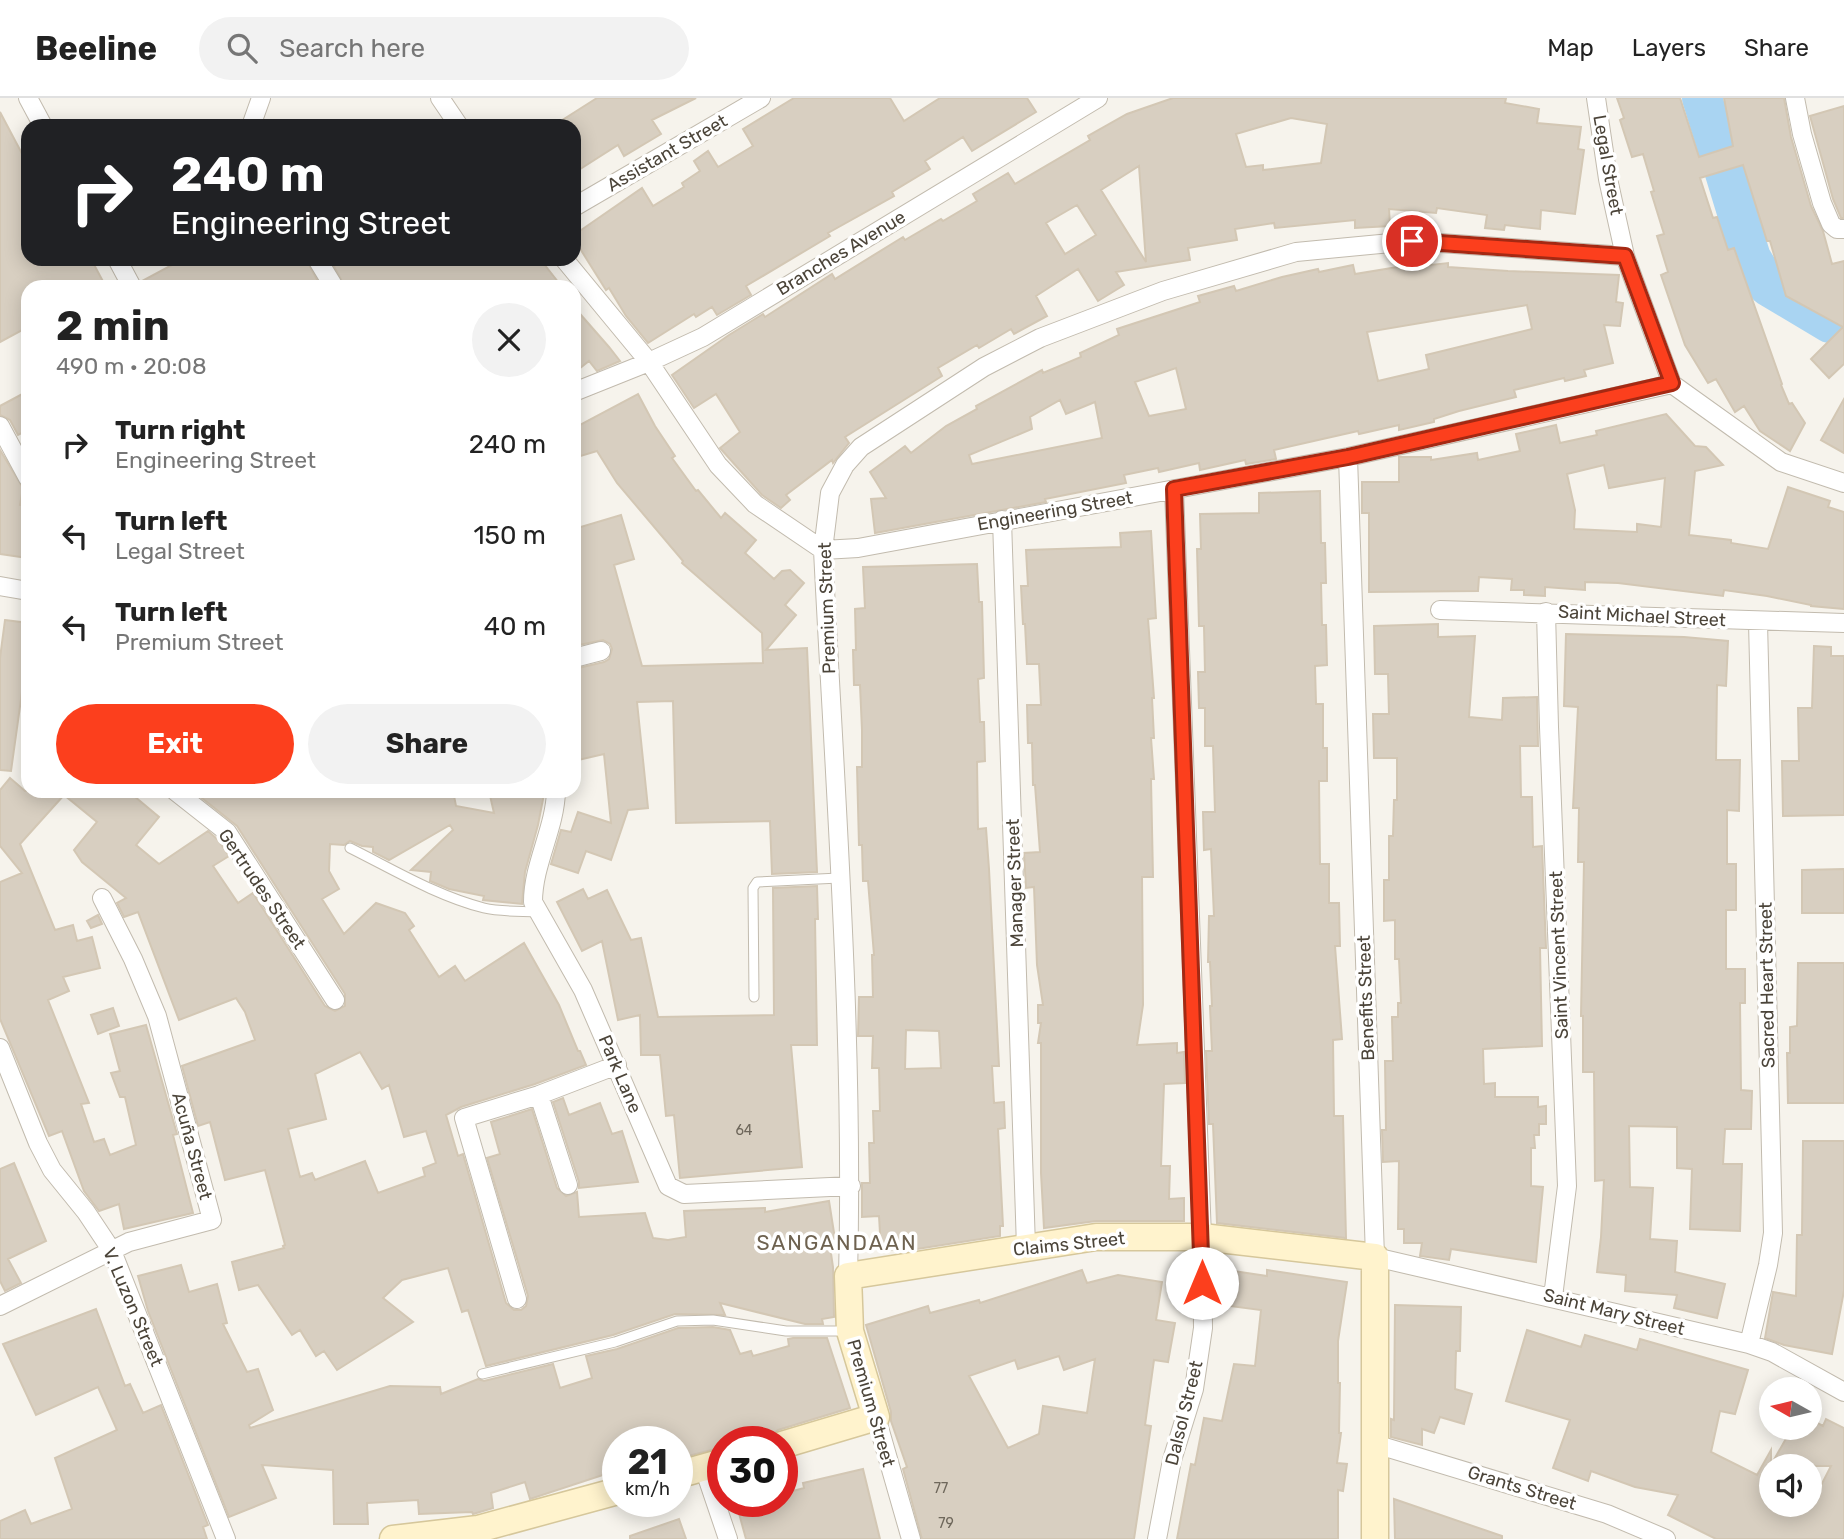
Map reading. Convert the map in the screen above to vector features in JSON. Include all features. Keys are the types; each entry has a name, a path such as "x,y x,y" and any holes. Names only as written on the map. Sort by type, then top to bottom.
{"street":[{"path":"27,98 39,119"},
{"path":"254,119 261,98"},
{"path":"440,98 454,119"},
{"name":"Assistant Street","path":"581,203 761,98"},
{"name":"Branches Avenue","path":"581,388 649,362 703,337 1098,98"},
{"name":"Legal Street","path":"1596,98 1608,179 1625,256 1672,383"},
{"path":"1795,98 1802,134 1822,203 1831,224 1838,229 1844,229"},
{"name":"Premium Street","path":"911,1539 850,1331 848,1058 823,550 830,492 845,465 861,447 984,367 1040,338 1163,291 1296,252 1412,241 1625,256"},
{"path":"570,266 649,362 718,465 755,504 823,550"},
{"path":"1672,383 1781,462 1844,483"},
{"name":"Engineering Street","path":"823,550 858,548 1348,457 1672,383"},
{"path":"0,426 21,465"},
{"name":"Benefits Street","path":"1348,457 1375,1257 1376,1539"},
{"name":"Dalsol Street","path":"1157,1539 1172,1460 1194,1389 1203,1328 1202,1237 1174,489"},
{"name":"Manager Street","path":"1002,520 1026,1247"},
{"path":"0,586 21,590"},
{"name":"Saint Michael Street","path":"1440,610 1844,623"},
{"name":"Saint Vincent Street","path":"1546,612 1567,1186 1553,1297"},
{"name":"Sacred Heart Street","path":"1749,1344 1773,1233 1758,622"},
{"path":"581,656 601,651"},
{"name":"Gertrudes Street","path":"184,798 227,832 334,1000"},
{"name":"Park Lane","path":"556,798 533,885 533,902 583,990 668,1186 676,1192 701,1193 850,1186"},
{"name":"Acuña Street","path":"0,1306 129,1242 212,1220 157,1016 133,959 102,898"},
{"name":"V. Luzon Street","path":"0,1048 38,1143 52,1170 86,1212 112,1251 226,1539"},
{"path":"517,1299 464,1118 539,1095 617,1065"},
{"path":"539,1095 568,1185"},
{"name":"Claims Street","path":"848,1276 1096,1237 1202,1237 1375,1257"},
{"name":"Saint Mary Street","path":"1375,1257 1749,1344 1772,1352 1844,1392"},
{"path":"798,1440 876,1417"},
{"name":"Grants Street","path":"1375,1444 1607,1514 1666,1539"},
{"path":"393,1539 478,1529 602,1495"},
{"path":"724,1517 728,1539"}],"lane":[{"path":"350,848 423,885 460,900 487,908 539,912"},
{"path":"754,997 753,888 757,882 839,878"},
{"path":"482,1374 615,1342 677,1321 713,1320 786,1331 850,1331"}],"building":[{"path":"597,98 696,98 652,120 661,134 624,156 618,145 581,169 581,119 564,119"},
{"path":"794,98 890,98 904,121 940,98 1027,98 1036,112 972,151 963,137 925,161 930,169 892,192 894,196 828,233 830,236 746,286 751,295 717,315 712,307 696,317 694,314 648,343 626,316 609,288 606,290 581,250 581,230 642,188 653,206 684,187 682,183 700,171 694,161 708,151 718,167 753,146 743,129"},
{"path":"1173,98 1506,98 1505,103 1539,109 1537,123 1581,127 1578,149 1584,150 1575,214 1541,210 1540,229 1505,225 1504,230 1485,228 1487,215 1437,208 1436,213 1389,209 1390,226 1355,228 1355,220 1275,228 1274,223 1235,229 1237,240 1188,248 1190,260 1116,272 1124,285 1098,301 1078,269 1036,296 1047,316 1014,334 1011,329 979,348 977,345 938,368 942,376 845,437 849,443 833,463 832,460 786,495 790,500 781,508 762,495 720,448 740,432 716,394 694,408 672,375 729,335 763,314 765,317 832,274 835,279 903,237 905,240 977,201 973,194 1008,173 1015,184 1090,140 1088,136 1127,114","holes":["1291,118 1327,124 1321,163 1263,170 1263,165 1246,167 1236,134","1139,166 1146,262 1101,190","1077,205 1096,235 1065,254 1046,223"]},
{"path":"1617,98 1680,98 1699,157 1733,146 1724,98 1784,98 1791,137 1811,206 1823,231 1832,264 1844,261 1844,364 1829,378 1811,359 1843,327 1786,296 1743,165 1700,178 1713,218 1717,217 1728,250 1734,248 1789,404 1792,403 1805,423 1790,451 1760,431 1744,406 1735,412 1716,379 1708,383 1685,345 1661,275 1668,272 1657,236 1664,234 1651,192 1654,191 1643,154 1632,157 1620,120 1624,118"},
{"path":"1844,106 1844,218 1841,218 1833,199 1810,116"},
{"path":"0,112 21,152 21,266 95,266 102,280 21,280 21,331 0,342"},
{"path":"1448,263 1448,267 1619,275 1616,302 1623,303 1620,326 1604,325 1613,363 1584,370 1586,376 1565,381 1564,378 1514,390 1516,397 1459,411 1434,419 1434,422 1399,430 1399,425 1359,434 1358,431 1274,450 1276,459 1246,464 1245,460 1200,470 1199,463 1159,472 1158,468 1124,475 1126,483 1045,499 1046,502 875,533 871,499 886,498 870,472 905,446 911,453 946,426 977,409 976,406 1042,370 1043,373 1081,357 1080,353 1119,335 1117,329 1200,302 1198,296 1234,286 1236,291 1318,269 1319,272 1353,265 1355,274","holes":["1527,305 1532,329 1426,355 1429,369 1378,381 1367,332","1176,368 1186,409 1149,416 1135,382","1060,400 1066,414 1095,402 1102,438 972,464 969,455 1032,429 1030,417"]},
{"path":"170,266 310,266 317,280 144,280"},
{"path":"334,266 546,266 556,280 341,280"},
{"path":"581,315 620,361 597,371 589,361 581,367"},
{"path":"638,394 675,456 672,458 696,491 698,490 721,518 725,513 756,540 745,553 774,579 782,571 790,570 804,583 785,605 796,615 766,650 807,648 817,872 772,874 770,821 676,823 673,701 637,702 648,808 628,810 611,860 586,851 578,873 551,864 561,830 571,832 578,812 611,823 604,754 581,759 581,667 604,662 609,659 612,649 610,644 603,640 581,645 581,527 621,515 634,559 614,565 642,666 763,663 762,633 682,563 617,483 597,451 581,456 581,424"},
{"path":"21,395 21,434 18,435 10,420 0,415 0,406"},
{"path":"1844,399 1844,453 1821,440"},
{"path":"1666,414 1695,446 1706,447 1723,465 1695,471 1689,535 1731,540 1731,543 1768,549 1788,487 1830,501 1828,507 1844,512 1844,609 1811,606 1724,590 1723,596 1618,583 1585,582 1585,590 1545,587 1545,596 1524,595 1524,590 1511,590 1512,579 1479,577 1478,591 1369,592 1369,513 1362,513 1362,482 1399,482 1399,457 1431,457 1431,460 1477,453 1478,460 1520,451 1516,434 1556,425 1560,443 1597,435 1596,431","holes":["1604,465 1609,488 1665,478 1661,527 1637,524 1637,532 1574,529 1575,510 1567,474"]},
{"path":"0,450 21,485 21,557 0,554"},
{"path":"1320,491 1321,543 1325,543 1326,583 1321,583 1322,625 1326,625 1327,665 1315,666 1316,704 1323,704 1323,748 1327,748 1327,781 1319,781 1320,864 1329,864 1329,903 1339,903 1340,946 1335,946 1342,1039 1333,1040 1334,1116 1343,1116 1346,1238 1217,1223 1213,1124 1209,1124 1206,1051 1212,1051 1208,962 1209,916 1214,916 1211,849 1204,850 1203,812 1215,812 1213,746 1205,746 1205,708 1199,708 1198,672 1205,672 1204,626 1199,626 1197,549 1201,549 1200,514 1259,513 1259,493"},
{"path":"1151,531 1156,618 1148,619 1154,698 1154,738 1151,738 1154,779 1151,779 1153,877 1142,877 1143,1005 1137,1045 1177,1043 1177,1053 1184,1052 1185,1083 1164,1084 1161,1166 1170,1166 1169,1199 1184,1198 1184,1221 1096,1221 1044,1228 1041,1173 1041,1043 1038,1043 1041,1023 1038,1023 1038,1005 1043,1005 1037,965 1034,887 1026,888 1024,853 1040,852 1032,743 1028,743 1027,705 1041,705 1039,664 1027,664 1023,624 1021,586 1028,586 1026,550 1121,547 1120,533"},
{"path":"977,564 979,602 982,602 984,678 978,679 980,722 984,722 985,761 977,762 978,829 986,828 989,869 999,1066 992,1066 994,1103 1004,1102 1005,1128 998,1129 1003,1226 1000,1226 1000,1236 917,1249 881,1250 879,1216 862,1217 862,1183 870,1183 869,1143 874,1143 873,1111 880,1111 879,1068 872,1068 873,1036 858,1036 859,997 873,997 874,955 868,881 863,881 862,845 859,845 857,767 862,767 862,730 860,685 854,685 853,650 856,650 855,609 865,608 863,567","holes":["906,1030 939,1031 941,1068 905,1069"]},
{"path":"5,620 21,622 21,699 11,771 0,770 0,658"},
{"path":"1438,624 1438,637 1475,636 1469,717 1502,720 1503,698 1537,697 1538,746 1520,746 1521,797 1532,797 1533,847 1542,846 1546,948 1540,948 1542,1046 1483,1049 1484,1084 1495,1083 1495,1097 1538,1097 1538,1107 1546,1106 1546,1124 1539,1124 1539,1135 1534,1135 1535,1148 1531,1148 1531,1186 1543,1187 1536,1262 1451,1249 1449,1260 1420,1256 1422,1243 1404,1243 1404,1229 1398,1229 1399,1161 1383,1162 1382,1130 1386,1130 1385,1061 1393,1061 1392,1017 1398,1017 1398,1003 1401,1003 1399,959 1395,959 1395,920 1384,921 1384,880 1389,880 1389,836 1393,836 1394,800 1397,800 1397,758 1374,758 1373,714 1389,714 1388,674 1375,674 1374,626"},
{"path":"1566,634 1728,641 1726,686 1717,685 1716,760 1740,760 1739,811 1727,810 1727,864 1736,864 1736,910 1726,910 1726,969 1745,969 1745,1003 1740,1003 1741,1090 1752,1091 1751,1129 1725,1129 1723,1164 1742,1164 1740,1231 1690,1229 1692,1169 1677,1168 1677,1127 1629,1126 1630,1187 1653,1188 1650,1239 1677,1241 1675,1272 1725,1284 1717,1318 1674,1308 1677,1295 1625,1291 1626,1275 1597,1272 1604,1180 1595,1181 1594,1072 1583,1072 1581,1016 1584,862 1578,862 1579,808 1573,808 1578,707 1564,706"},
{"path":"1814,646 1831,647 1831,656 1844,656 1844,815 1783,816 1782,761 1799,761 1798,708 1812,708"},
{"path":"10,778 21,788 21,798 61,798 20,844 55,930 73,925 77,941 92,937 100,968 63,977 69,991 48,1000 89,1103 81,1104 94,1142 104,1139 110,1155 136,1145 125,1097 120,1097 111,1073 120,1071 110,1034 146,1025 177,1134 173,1135 193,1213 124,1229 119,1204 99,1211 84,1191 62,1131 49,1136 0,1019 0,882 22,873 0,846 0,790"},
{"path":"68,798 136,798 159,817 136,845 159,864 208,831 229,856 213,866 238,903 253,893 325,1006 335,1011 345,1006 345,994 237,826 202,798 454,798 456,806 494,813 491,798 543,798 525,872 522,904 483,900 484,896 449,889 430,881 431,872 411,870 453,830 450,825 389,860 373,852 373,847 350,841 344,845 330,844 329,871 339,889 322,899 344,934 376,903 405,913 414,926 409,930 439,977 455,966 465,981 524,943 559,1005 580,1051 586,1065 461,1107 446,1115 458,1156 463,1154 506,1303 514,1310 521,1310 526,1306 528,1296 487,1158 500,1154 491,1122 532,1109 557,1188 566,1196 577,1192 579,1217 645,1213 653,1238 668,1240 686,1237 684,1211 765,1208 765,1212 829,1201 835,1239 829,1240 833,1267 834,1317 822,1319 823,1324 805,1324 720,1303 725,1315 675,1314 613,1335 486,1366 468,1310 462,1312 448,1268 402,1280 383,1298 413,1322 337,1370 324,1351 316,1356 300,1330 292,1335 258,1285 239,1290 232,1262 284,1248 285,1245 265,1170 225,1180 210,1122 198,1126 182,1066 255,1040 245,1012 236,998 179,1020 138,912 124,917 117,903 126,898 82,862 74,850 97,822","holes":["360,1052 382,1089 389,1085 404,1137 426,1131 436,1163 423,1168 425,1176 378,1193 365,1161 315,1180 312,1173 300,1177 288,1129 326,1119 315,1074"]},
{"path":"1844,869 1844,913 1802,913 1802,870"},
{"path":"817,886 817,1045 791,1045 802,1167 680,1178 674,1115 666,1116 660,1055 641,1055 640,1015 618,1020 602,941 582,951 557,902 583,889 588,899 607,890 631,940 641,938 658,1017 774,1015 773,888"},
{"path":"98,915 102,924 91,928 87,921"},
{"path":"1798,963 1844,963 1844,1103 1788,1103 1787,1053 1790,1053 1790,1027 1797,1026"},
{"path":"113,1008 119,1026 98,1034 91,1015"},
{"path":"563,1098 569,1115 600,1103 612,1134 622,1131 638,1182 579,1188 553,1102"},
{"path":"1803,1141 1844,1141 1844,1291 1832,1354 1784,1345 1765,1338 1773,1292 1796,1296 1797,1235 1802,1235"},
{"path":"14,1163 46,1241 8,1259 21,1283 5,1291 0,1281 0,1169"},
{"path":"181,1265 189,1292 217,1284 227,1323 223,1324 247,1372 258,1369 273,1410 249,1425 250,1428 390,1386 440,1387 441,1394 478,1379 484,1381 553,1364 560,1388 592,1378 586,1356 617,1349 678,1328 713,1327 730,1330 740,1354 751,1351 753,1356 789,1346 788,1339 827,1338 850,1408 791,1426 707,1426 707,1451 693,1455 693,1426 602,1426 602,1475 530,1499 525,1482 491,1493 493,1508 473,1514 419,1514 418,1500 367,1503 368,1524 334,1524 333,1470 262,1465 276,1498 229,1517 148,1311 138,1276"},
{"path":"1082,1270 1087,1283 1118,1275 1162,1282 1156,1320 1175,1323 1168,1362 1154,1360 1145,1425 1151,1426 1134,1539 922,1539 903,1469 907,1467 891,1421 891,1412 866,1325 928,1306 930,1313 979,1300 980,1303","holes":["1059,1356 1064,1370 1095,1359 1087,1413 1043,1406 1039,1434 1008,1448 969,1376 1015,1360 1018,1369"]},
{"path":"1227,1270 1267,1276 1267,1270 1347,1282 1338,1341 1341,1433 1337,1463 1347,1464 1343,1491 1338,1490 1338,1539 1177,1539 1191,1464 1195,1465 1204,1418 1222,1421 1234,1364 1255,1366 1261,1310 1222,1305"},
{"path":"1395,1305 1461,1307 1460,1351 1456,1351 1455,1389 1472,1394 1464,1424 1440,1417 1434,1433 1422,1429 1422,1445 1391,1437 1391,1419 1394,1420"},
{"path":"96,1309 125,1386 130,1384 143,1413 161,1405 208,1525 203,1527 207,1539 0,1539 0,1521 25,1510 31,1524 72,1509 55,1458 117,1430 98,1387 36,1415 3,1344"},
{"path":"1527,1330 1581,1347 1585,1335 1637,1350 1640,1339 1748,1370 1735,1414 1720,1411 1711,1452 1757,1475 1759,1471 1759,1517 1822,1517 1822,1484 1831,1466 1822,1466 1822,1454 1777,1454 1785,1440 1822,1440 1822,1425 1826,1419 1844,1428 1844,1539 1716,1539 1668,1515 1678,1495 1635,1487 1591,1471 1588,1481 1553,1468 1570,1420 1506,1401"},
{"path":"863,1469 880,1539 746,1539 740,1517 798,1517 798,1490 804,1488 803,1483"},
{"path":"1394,1499 1502,1536 1502,1539 1395,1539"},
{"path":"679,1519 686,1539 630,1539 630,1536"}],"waterway":[{"path":"1702,98 1751,258 1768,286 1830,323 1844,326"}],"district":[{"name":"SANGANDAAN","path":"837,1243"}],"route":[{"path":"1202,1283 1174,489 1348,457 1672,383 1625,256 1412,241"}]}
